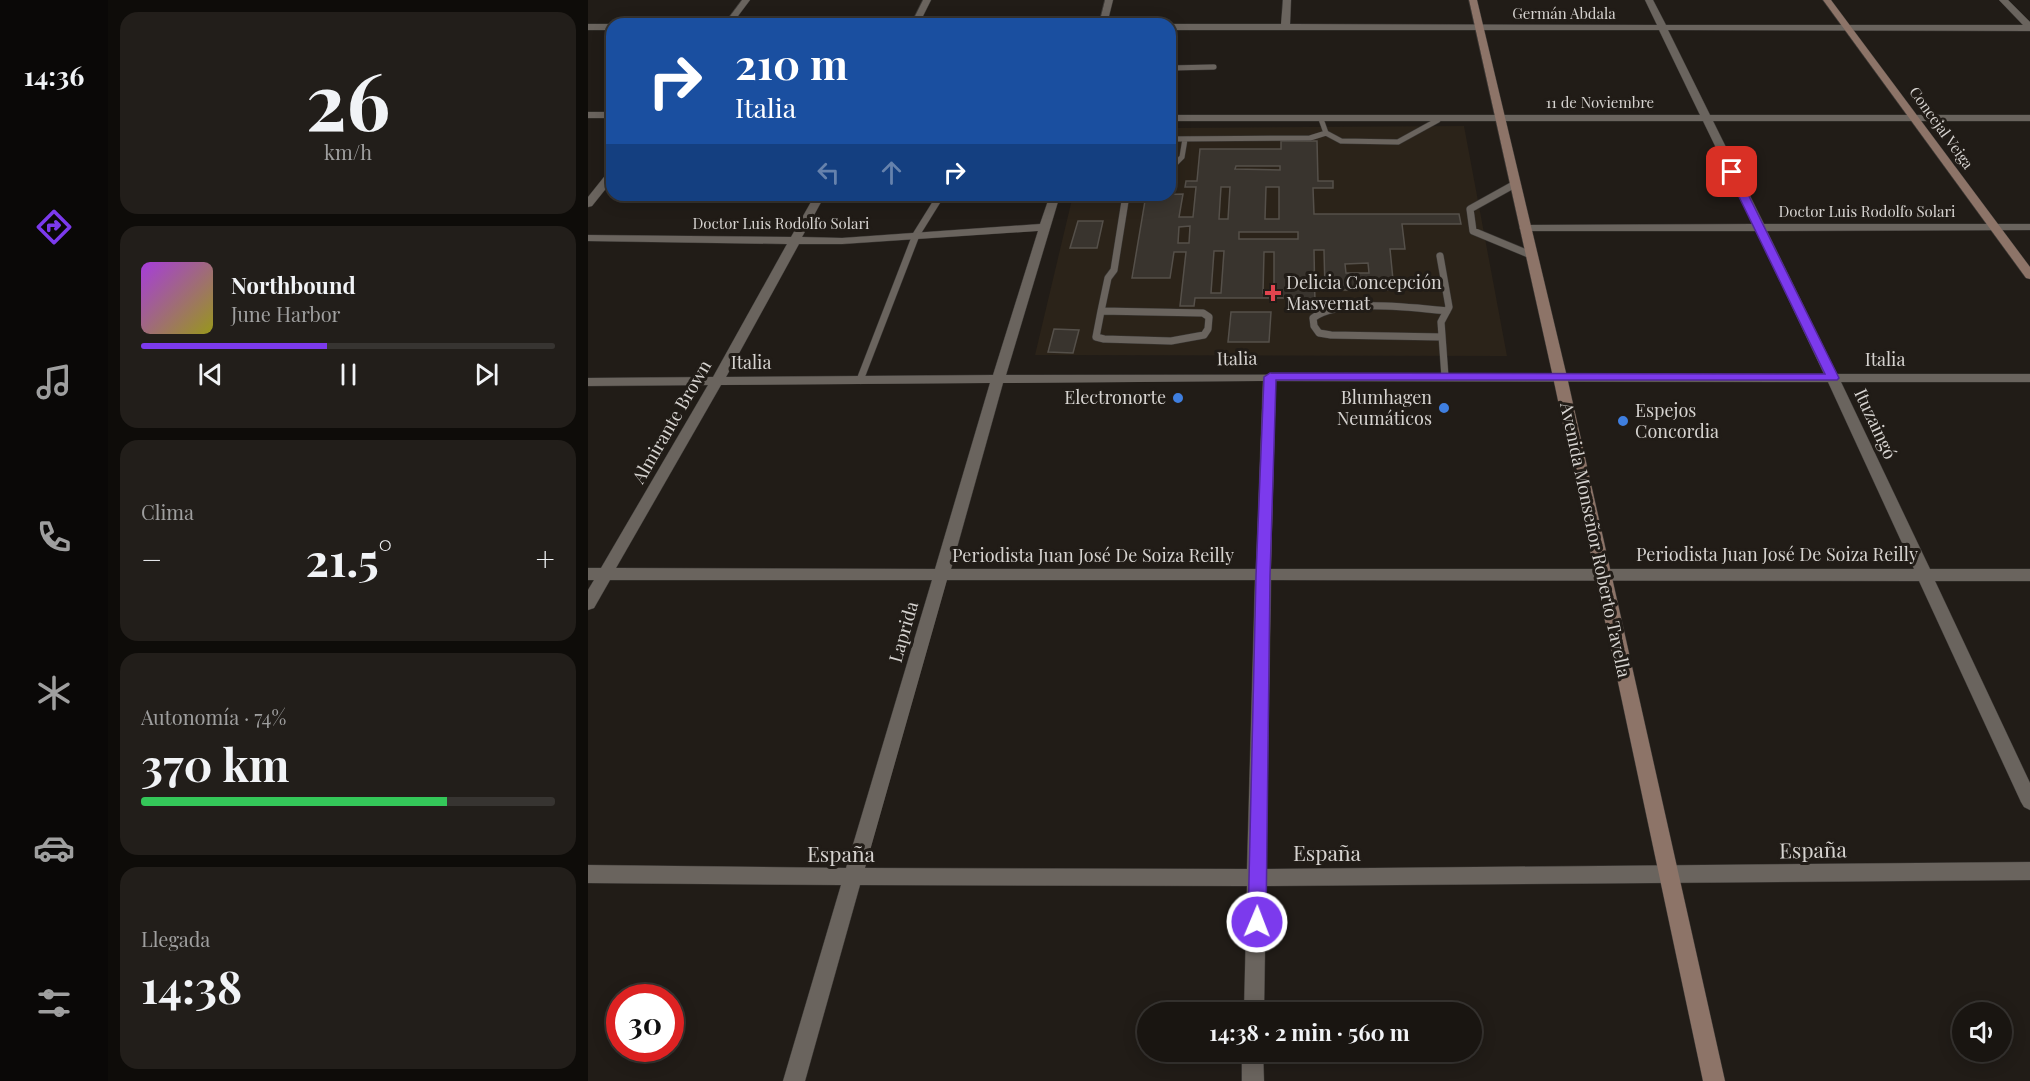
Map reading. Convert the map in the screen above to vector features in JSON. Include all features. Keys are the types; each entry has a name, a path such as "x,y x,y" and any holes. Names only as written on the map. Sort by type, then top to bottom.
{"main road":[{"name":"Avenida Monseñor Roberto Tavella","path":"1473,0 1560,377 1601,575 1714,1081"},
{"name":"Concejal Veiga","path":"1827,0 2030,275"}],"street":[{"path":"732,18 746,0"},
{"path":"918,18 927,0"},
{"path":"1104,18 1109,0"},
{"path":"1285,28 1287,0"},
{"name":"Ituzaingó","path":"1649,0 1833,378 2030,802"},
{"path":"2003,0 2030,28"},
{"path":"588,27 606,27"},
{"name":"Germán Abdala","path":"1176,27 2030,28"},
{"path":"588,116 606,116"},
{"name":"11 de Noviembre","path":"1176,118 1438,120 2030,118"},
{"path":"588,204 606,182"},
{"name":"Almirante Brown","path":"588,604 596,574 717,381 817,201"},
{"name":"Laprida","path":"794,1081 851,878 1053,201"},
{"name":"Doctor Luis Rodolfo Solari","path":"588,238 842,241 1046,227"},
{"name":"Doctor Luis Rodolfo Solari","path":"1525,228 2030,227"},
{"path":"1254,1002 1263,576 1270,377"},
{"name":"Italia","path":"588,382 1270,377 2030,378"},
{"name":"Periodista Juan José De Soiza Reilly","path":"596,574 2030,575"},
{"name":"España","path":"588,874 851,878 1258,877 2030,870"},
{"path":"1253,1062 1253,1081"}],"lane":[{"path":"1176,68 1214,68"},
{"path":"1321,119 1326,133 1341,141 1398,142 1438,120"},
{"path":"1176,139 1310,138 1326,133"},
{"path":"1176,165 1184,156 1185,139"},
{"path":"1515,184 1470,209 1473,231 1531,255"},
{"path":"860,380 916,235 937,201"},
{"path":"1101,311 1208,314 1208,330 1189,340 1096,337 1101,311 1108,278 1114,270 1125,201"},
{"path":"1440,256 1449,308 1441,322 1445,377"},
{"path":"1442,337 1331,335 1319,333 1314,326 1313,318 1318,313 1348,306 1411,306 1447,311"}],"shaded area":[{"name":"Delicia Concepción Masvernat","path":"1464,126 1507,356 1035,355 1072,201 1176,201 1176,128"}],"building":[{"path":"1281,141 1317,141 1318,181 1333,181 1333,188 1313,188 1314,214 1459,214 1461,224 1402,224 1405,249 1390,249 1394,290 1325,290 1324,250 1314,250 1315,305 1303,305 1303,298 1195,298 1194,306 1180,306 1186,252 1174,252 1170,278 1132,278 1145,201 1176,201 1176,194 1183,194 1179,217 1193,217 1196,187 1185,187 1186,181 1197,181 1200,149 1281,149","holes":["1236,166 1280,166 1280,170 1235,169","1221,187 1230,187 1228,219 1219,219","1266,187 1279,187 1279,219 1265,219","1190,226 1189,243 1178,243 1179,227","1239,232 1298,232 1298,239 1239,239","1214,251 1224,251 1221,293 1211,293","1264,252 1274,252 1274,293 1263,293","1368,263 1369,273 1346,273 1345,264"]},
{"path":"1078,221 1103,221 1097,248 1070,248"},
{"path":"1231,312 1271,312 1269,342 1228,342"},
{"path":"1054,329 1079,330 1073,353 1048,352"}],"place":[{"name":"Delicia Concepción Masvernat","path":"1273,293"},
{"name":"Electronorte","path":"1178,398"},
{"name":"Blumhagen Neumáticos","path":"1444,408"},
{"name":"Espejos Concordia","path":"1623,421"}],"route":[{"path":"1257,922 1263,576 1270,377 1833,378 1732,172"}]}
